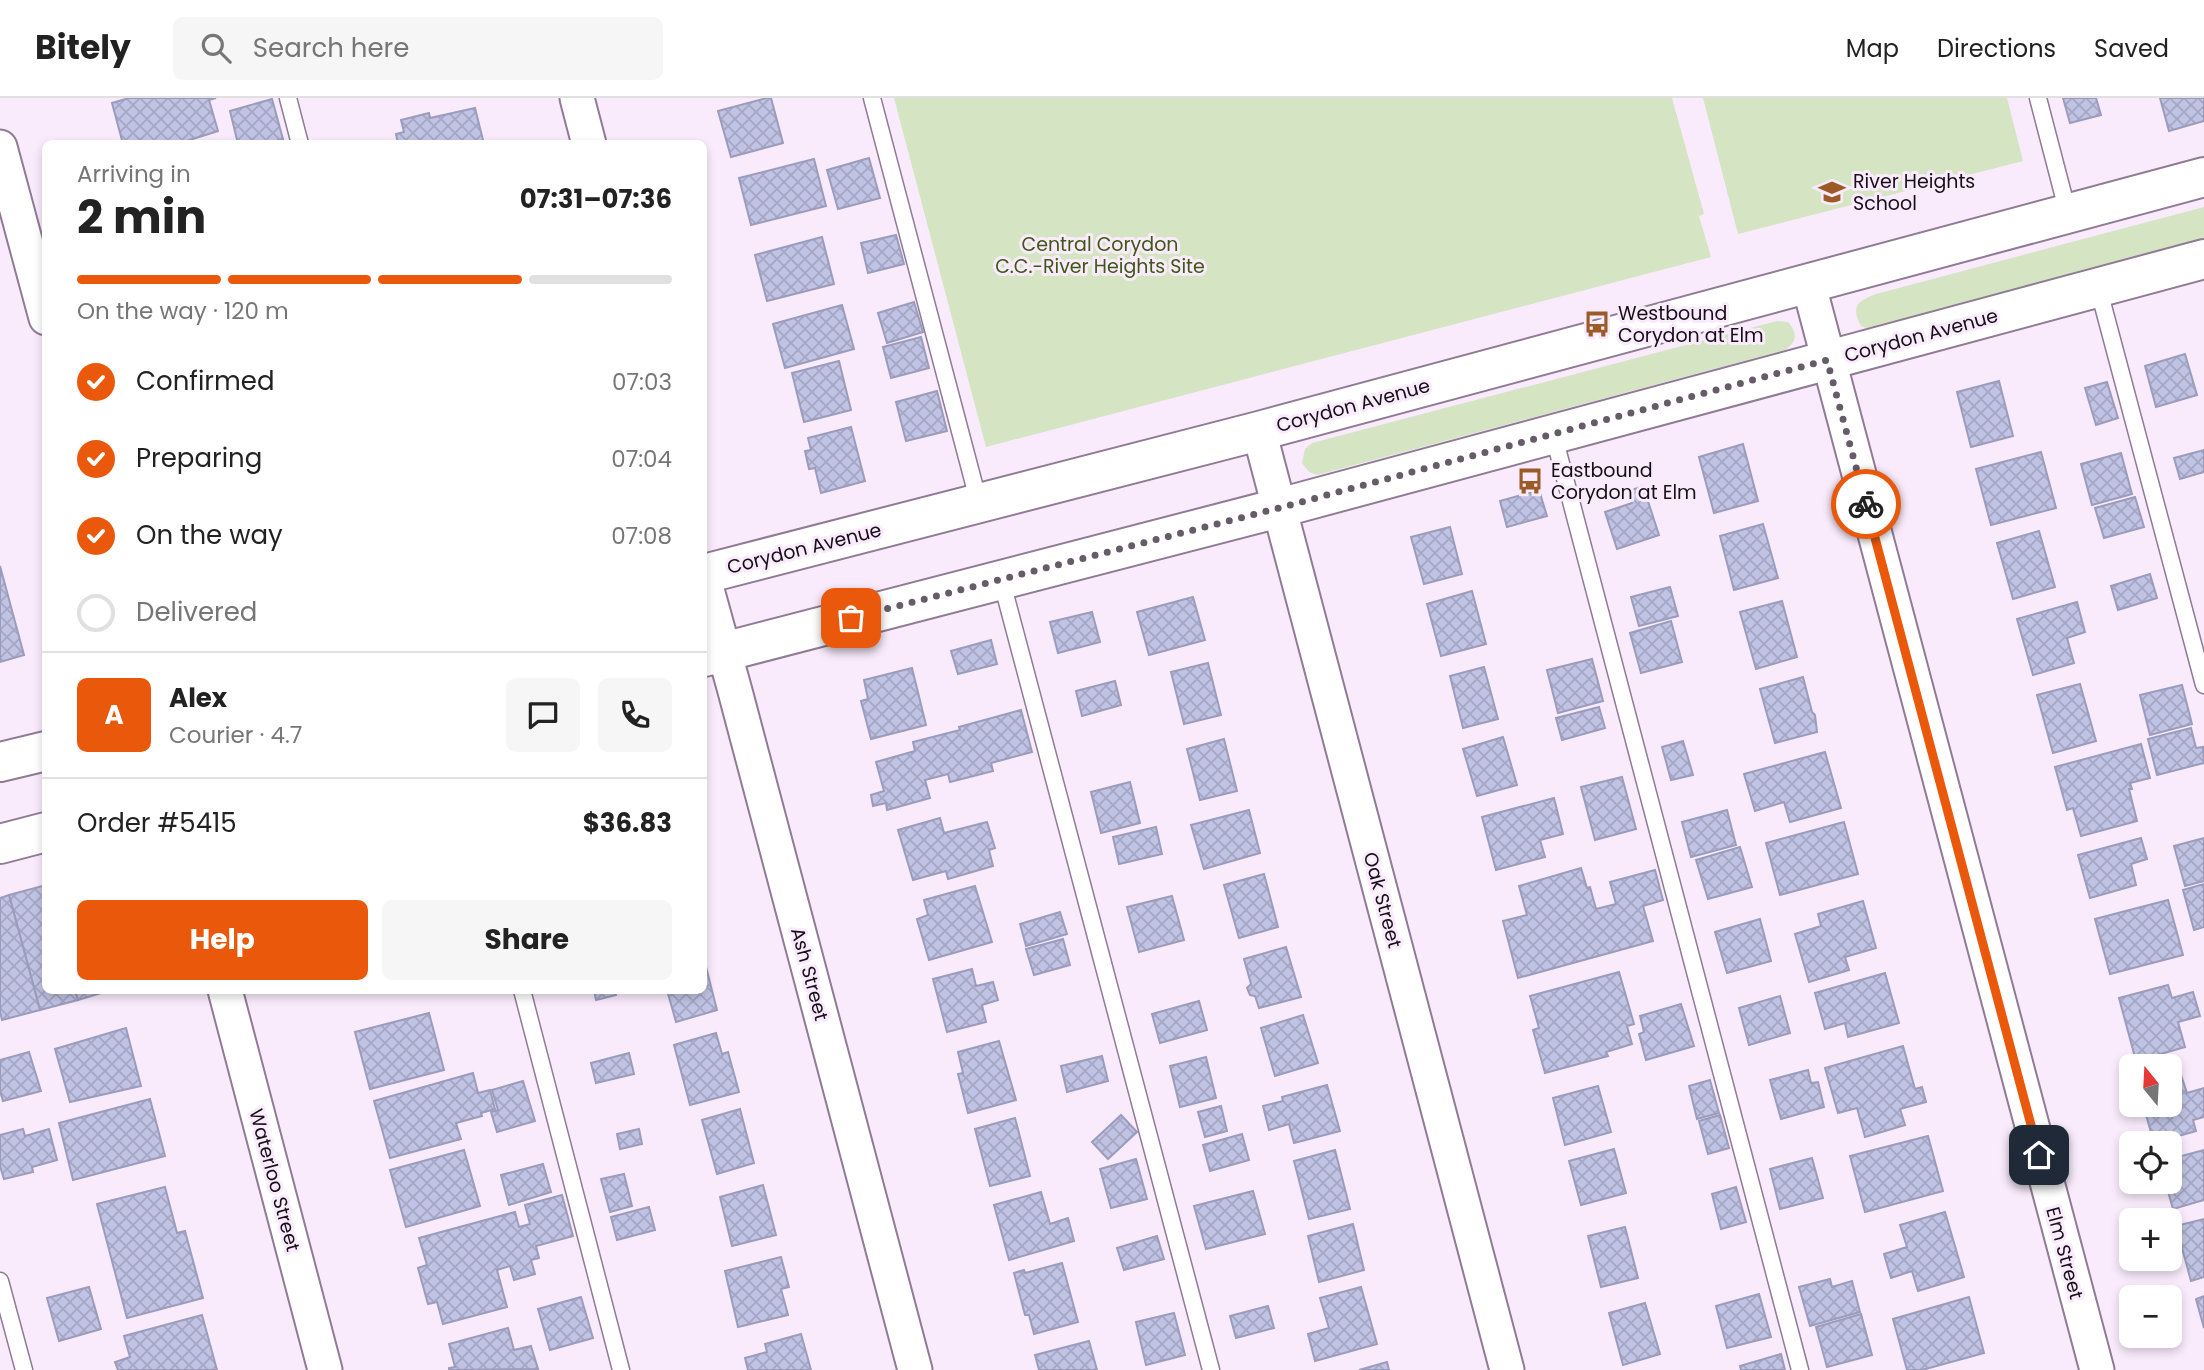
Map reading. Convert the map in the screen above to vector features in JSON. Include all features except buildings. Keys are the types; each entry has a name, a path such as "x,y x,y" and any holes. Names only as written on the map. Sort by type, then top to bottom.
{"main road":[{"name":"Corydon Avenue","path":"707,575 1259,431 2204,177"},
{"name":"Corydon Avenue","path":"714,654 1279,508 2204,259"},
{"path":"0,762 42,752"},
{"path":"0,844 42,833"}],"street":[{"path":"577,98 588,140"},
{"path":"0,146 42,303"},
{"name":"Elm Street","path":"1808,282 2096,1370"},
{"name":"Oak Street","path":"1259,431 1507,1370"},
{"name":"Ash Street","path":"707,599 714,654 915,1370"},
{"name":"Waterloo Street","path":"226,994 325,1370"}],"lane":[{"path":"288,98 299,140"},
{"path":"872,98 979,503"},
{"path":"2038,98 2068,213"},
{"path":"2098,287 2204,685"},
{"path":"1553,433 1800,1370"},
{"path":"1001,579 1211,1370"},
{"path":"523,994 621,1370"},
{"path":"0,1281 24,1370"}],"green space":[{"name":"Central Corydon C.C.-River Heights Site","path":"894,98 1672,98 1704,214 1699,216 1711,257 986,447"},
{"name":"River Heights School","path":"1703,98 2007,98 2023,161 1738,234"},
{"path":"2204,207 2204,241 1870,329 1861,326 1856,314 1860,302 1876,294"},
{"path":"1777,321 1788,322 1795,334 1794,341 1785,350 1317,475 1309,472 1302,463 1305,449 1312,443"}],"way so far":[{"path":"851,618 1279,508 1827,360 1866,504"}],"place":[{"name":"River Heights School","path":"1832,192"},
{"name":"Westbound Corydon at Elm","path":"1597,324"},
{"name":"Eastbound Corydon at Elm","path":"1530,481"}],"route":[{"path":"1866,504 2039,1155"}]}
